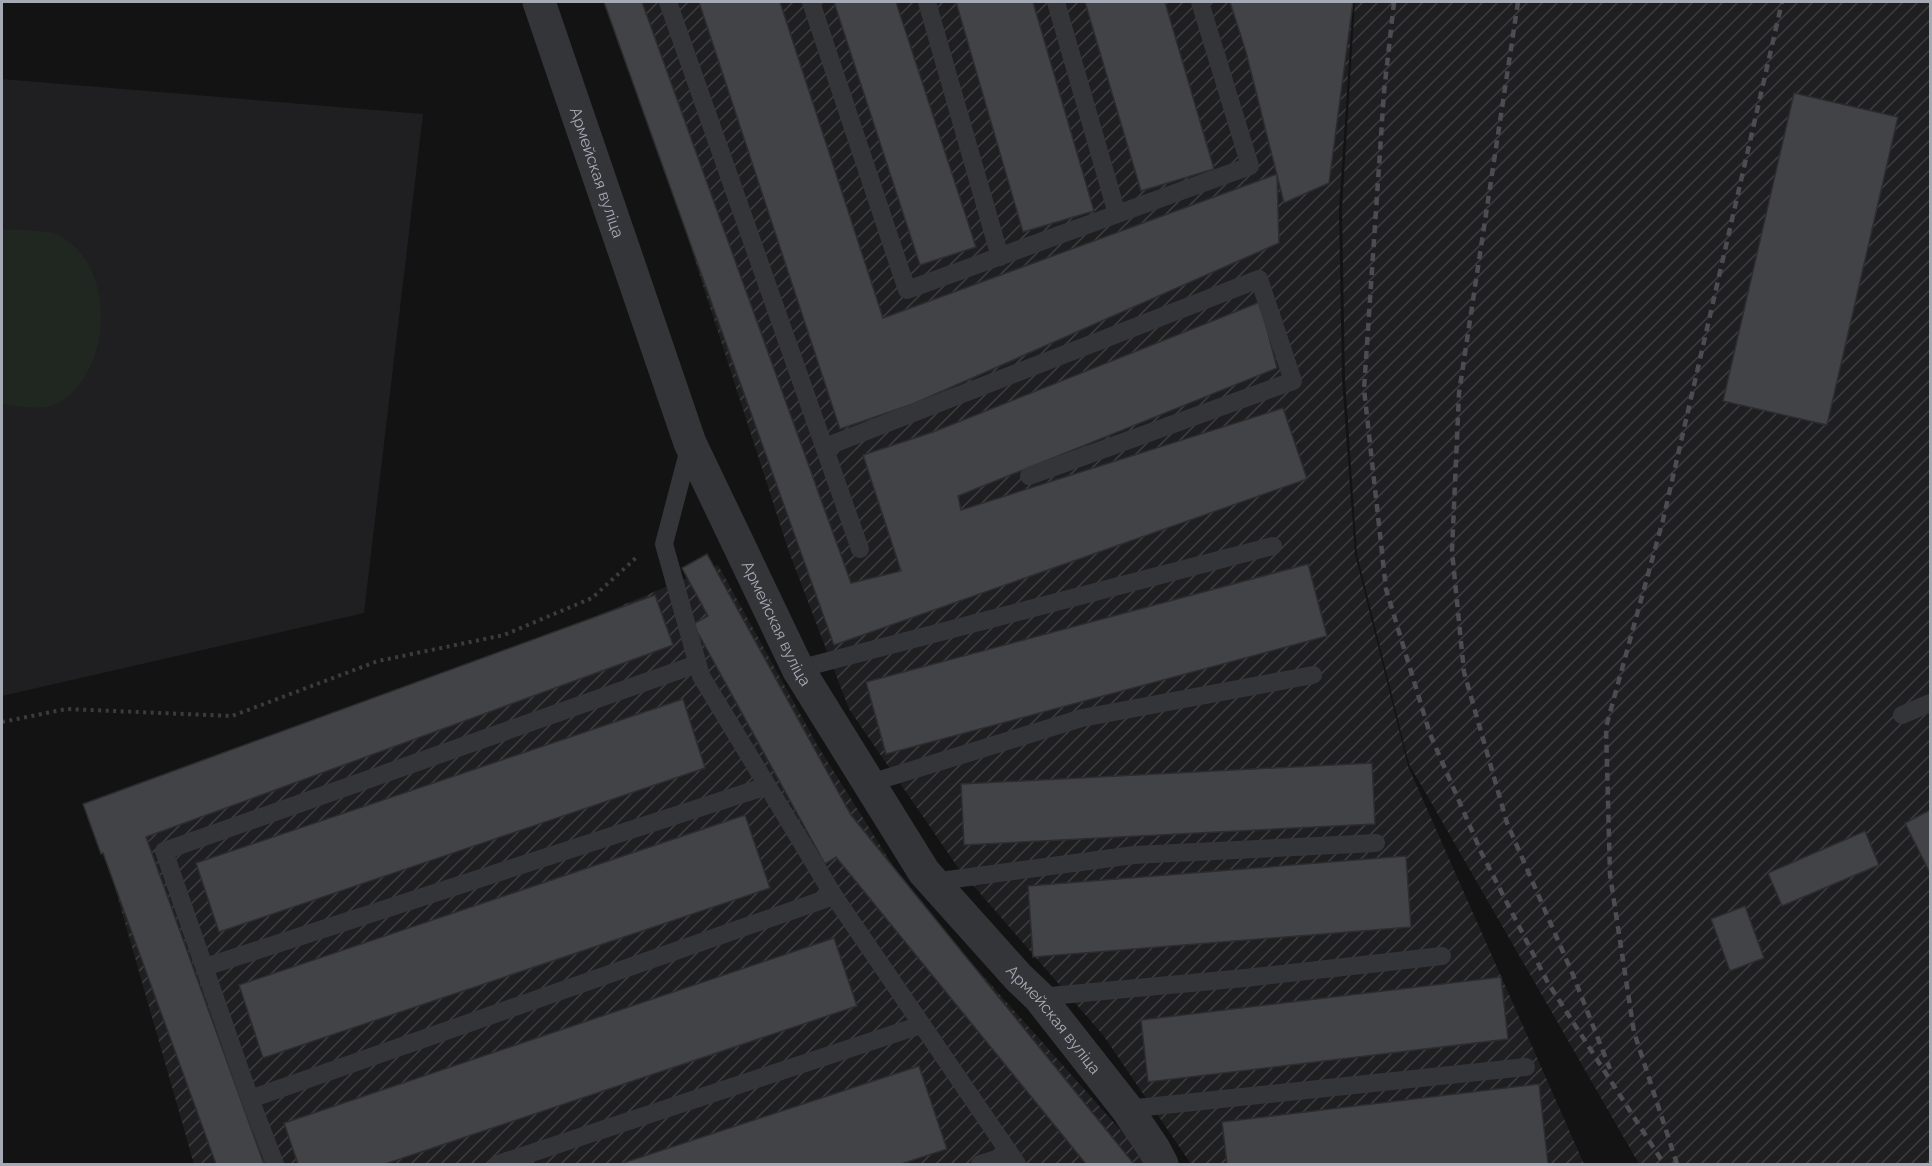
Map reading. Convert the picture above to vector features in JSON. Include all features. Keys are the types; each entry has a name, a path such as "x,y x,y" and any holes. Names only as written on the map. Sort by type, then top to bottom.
{"street":[{"name":"Армейская вуліца","path":"539,2 690,443 798,669 924,872 1019,978 1039,997 1127,1109 1162,1164"}],"lane":[{"path":"668,2 860,549"},
{"path":"811,2 907,290 1250,166 1200,2"},
{"path":"927,2 1000,257"},
{"path":"1056,2 1118,214"},
{"path":"825,447 1259,279 1293,381 1029,476"},
{"path":"690,443 664,544 701,676 834,896 1013,1160 980,1164"},
{"path":"798,669 1274,546"},
{"path":"275,1164 164,851 697,664"},
{"path":"870,783 1082,718 1313,675"},
{"path":"1902,715 1930,703"},
{"path":"205,967 767,786"},
{"path":"932,882 1134,855 1376,843"},
{"path":"250,1098 834,896"},
{"path":"1039,997 1245,978 1442,956"},
{"path":"498,1164 921,1025"},
{"path":"1127,1109 1526,1067"}],"path":[{"path":"2,722 66,709 232,716 378,661 504,635 592,598 639,555"}],"shaded area":[{"path":"612,2 1353,2 1339,209 1342,379 1355,554 1408,766 1584,1164 1191,1164 1103,1035 959,869 849,709 789,552 624,31"},
{"path":"1355,2 1930,2 1930,1164 1639,1164 1409,764 1357,554 1345,379 1342,208"},
{"path":"2,79 423,114 364,613 2,696"},
{"path":"2,229 56,234 76,248 90,268 99,292 101,318 98,344 89,369 75,389 50,406 29,407 2,404"},
{"path":"718,565 819,748 912,896 1141,1153 1145,1164 194,1164 97,825"}],"building":[{"path":"604,2 642,2 851,583 901,571 863,455 933,432 1260,302 1277,368 958,496 961,510 1283,408 1307,479 834,645"},
{"path":"699,2 780,2 883,318 1277,174 1279,243 913,404 840,429"},
{"path":"834,2 896,2 976,247 920,265"},
{"path":"956,2 1033,2 1094,211 1023,232"},
{"path":"1085,2 1165,2 1214,169 1141,191"},
{"path":"1230,2 1353,2 1329,183 1284,203 1246,52"},
{"path":"1794,93 1898,117 1827,425 1723,401"},
{"path":"707,554 851,815 1134,1164 1086,1164 836,857 825,864 693,624 708,616 682,568"},
{"path":"1308,564 1327,636 886,754 866,682"},
{"path":"655,595 673,645 146,837 264,1164 216,1164 83,804"},
{"path":"683,699 705,768 219,932 196,863"},
{"path":"1372,763 1375,824 964,845 961,784"},
{"path":"1930,810 1930,873 1905,823"},
{"path":"745,815 770,888 263,1058 239,985"},
{"path":"1865,831 1879,865 1782,906 1768,873"},
{"path":"1406,856 1411,927 1033,957 1028,886"},
{"path":"1745,906 1764,958 1730,971 1711,919"},
{"path":"834,938 857,1006 385,1164 298,1164 284,1123"},
{"path":"1501,977 1508,1039 1148,1082 1141,1020"},
{"path":"919,1066 947,1149 901,1164 620,1164"},
{"path":"1539,1084 1548,1164 1227,1164 1222,1122"}],"railway":[{"path":"1394,2 1384,92 1364,389 1386,589 1430,734 1482,854 1548,983 1664,1164"},
{"path":"1518,2 1459,393 1452,551 1464,672 1507,823 1573,975 1610,1069"},
{"path":"1677,1164 1634,1032 1610,875 1606,727 1663,520 1782,2"}]}
